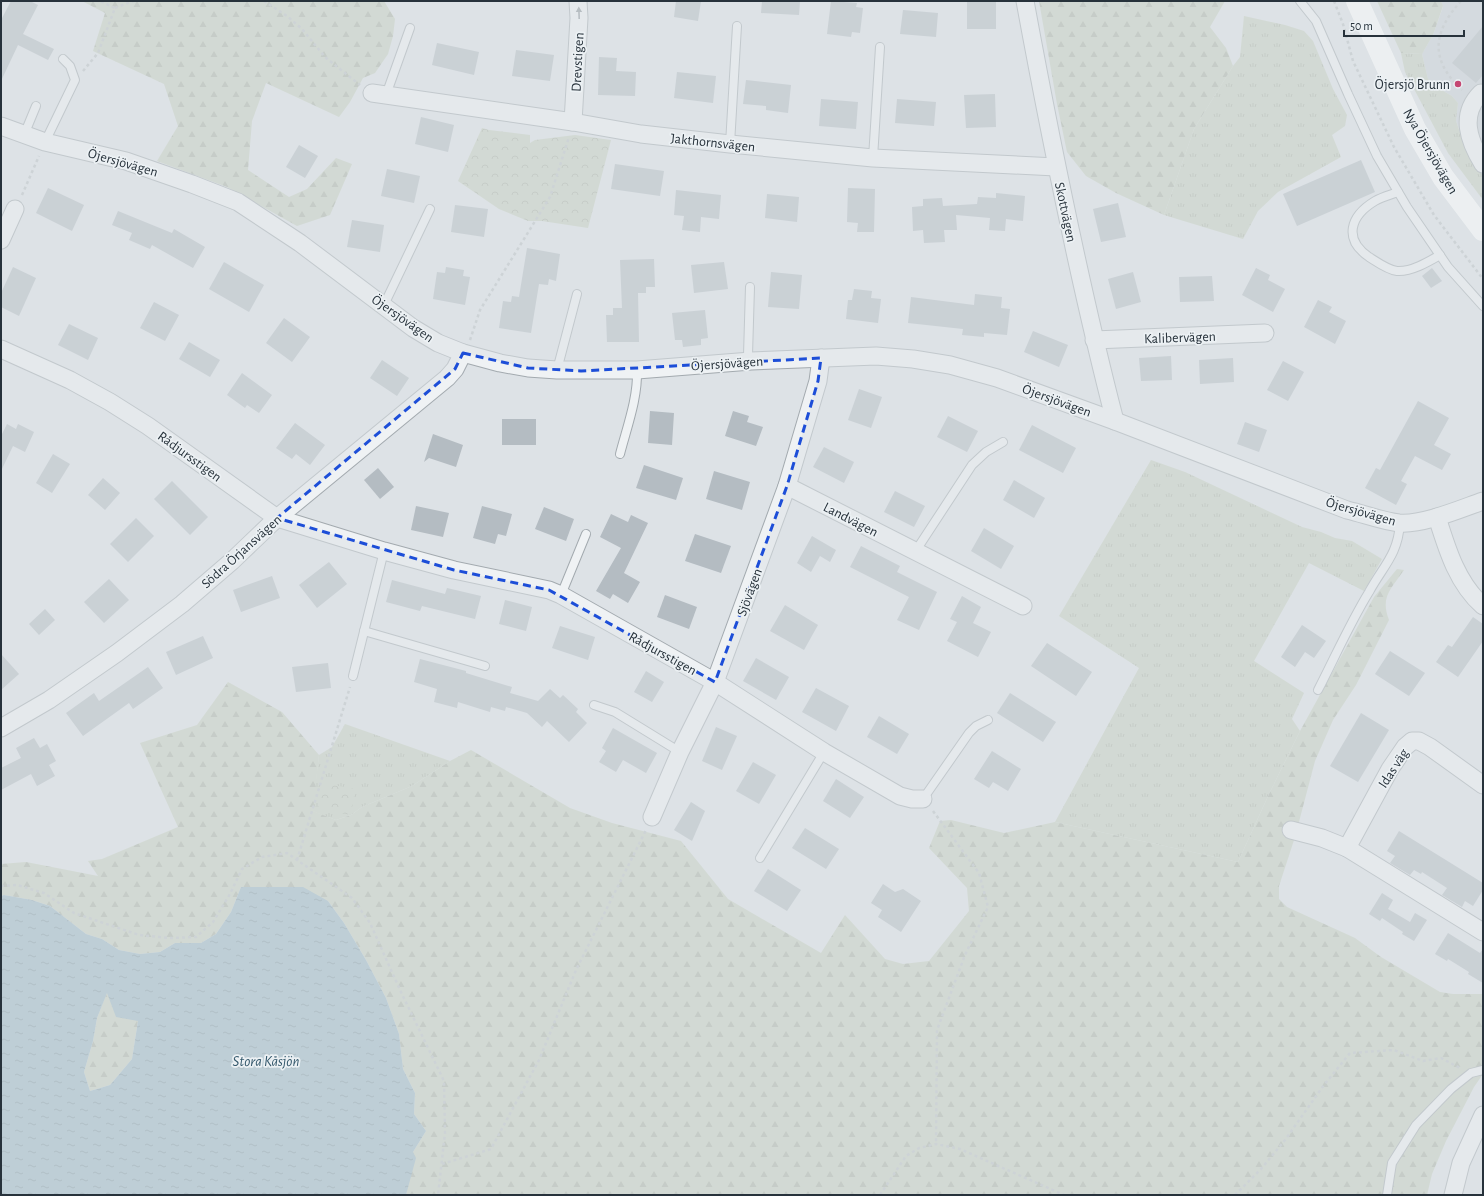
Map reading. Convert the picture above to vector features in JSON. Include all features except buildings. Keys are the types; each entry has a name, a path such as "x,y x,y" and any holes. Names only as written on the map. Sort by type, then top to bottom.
{"street":[{"name":"Drevstigen","path":"573,122 579,18 578,1"},
{"name":"Skottvägen","path":"1025,1 1056,167 1094,340 1115,421"},
{"name":"Nya Öjersjövägen","path":"1357,1 1415,129 1443,177 1483,230"},
{"name":"Jakthornsvägen","path":"379,94 573,122 641,134 730,144 873,158 1056,167"},
{"path":"1477,97 1469,111 1469,129 1474,149 1483,164"},
{"name":"Öjersjövägen","path":"1,126 45,142 126,161 238,202 300,243 425,336 463,353 500,363 528,368 557,370 637,370 751,361 821,358 876,356 913,359 950,365 997,378 1115,421 1347,510 1400,523 1437,517 1483,501"},
{"path":"1,240 16,208"},
{"name":"Kalibervägen","path":"1094,340 1265,333"},
{"name":"Rådjursstigen","path":"1,349 70,380 117,406 148,426 277,518 384,551 454,570 549,590 561,595 715,682 824,752 900,796 912,799 923,799"},
{"name":"Södra Örjansvägen","path":"1,728 49,700 117,653 182,604 232,561 277,518 447,378 455,369 463,353"},
{"name":"Sjövägen","path":"652,817 680,752 715,682 787,486 818,381 821,358"},
{"name":"Landvägen","path":"787,486 1023,606"},
{"path":"1437,517 1456,570 1472,596 1483,606"},
{"name":"Idas väg","path":"1347,848 1390,769 1405,747 1412,742 1419,741 1430,747 1483,785"},
{"path":"1291,830 1322,838 1347,848 1483,932"},
{"path":"1453,1195 1461,1163 1483,1115"}],"lane":[{"path":"1300,1 1316,21 1357,115 1377,156 1398,192 1417,223 1448,267 1483,306"},
{"path":"730,144 737,26"},
{"path":"379,94 410,28"},
{"path":"873,158 880,47"},
{"path":"45,142 75,80 70,66 62,59"},
{"path":"24,135 36,106"},
{"path":"1398,192 1376,200 1366,207 1355,220 1352,230 1356,244 1365,254 1378,263 1396,271 1408,270 1440,255"},
{"path":"384,305 430,209"},
{"path":"750,288 748,355 751,361"},
{"path":"557,370 577,294"},
{"path":"620,454 634,401 638,379 637,370"},
{"path":"915,552 972,465 986,452 1002,442"},
{"path":"1318,690 1369,591 1392,556 1399,535 1400,523"},
{"path":"561,595 586,534"},
{"path":"353,676 384,551"},
{"path":"364,631 484,666"},
{"path":"594,705 615,712 680,752"},
{"path":"923,799 969,733 976,726 988,720"},
{"path":"760,858 824,752"},
{"path":"1387,1195 1392,1163 1416,1125 1450,1089 1471,1073 1483,1070"}],"path":[{"path":"100,1 115,8 133,1"},
{"path":"264,1 287,16 302,29 325,57 353,81 379,94"},
{"path":"1334,1 1343,24 1353,61 1394,147 1434,216 1483,278"},
{"path":"1462,1 1453,10 1442,27 1439,49 1441,62 1450,78 1477,97"},
{"path":"75,80 98,53 115,8"},
{"path":"463,353 480,310 550,197 573,122"},
{"path":"16,208 45,142"},
{"path":"297,860 353,676"},
{"path":"923,799 979,872 988,907 965,955 937,1030 936,1144"},
{"path":"442,1164 491,1149 539,1060 576,970 652,817"},
{"path":"1,886 17,885 44,893 74,913 139,935 170,938 196,937 213,922 230,894 242,869 262,857 287,853 352,898 370,923 400,990 444,1081 445,1133 438,1195"},
{"path":"1235,1195 1261,1169 1285,1140 1324,1085 1350,1053 1394,1050 1423,1061 1441,1058 1471,1073"},
{"path":"880,1195 906,1156 919,1148 936,1144 960,1148 1064,1195"}],"highlighted area":[{"path":"463,353 528,368 581,371 821,358 818,381 787,486 715,682 549,590 454,570 277,518 455,369"}],"shaded area":[{"name":"Öjersjö Brunn","path":"1441,1 1483,1 1483,176 1465,147 1456,121 1458,103 1452,96 1440,89 1428,79 1422,54 1433,35 1443,7"}],"green space":[{"path":"82,1 384,1 395,19 393,36 388,54 375,73 363,78 350,102 339,117 266,83 252,121 248,170 289,197 307,189 336,158 352,164 330,215 297,226 227,187 157,161 178,126 164,84 93,51 105,13"},
{"path":"1039,1 1225,1 1210,27 1226,48 1233,66 1194,129 1164,215 1116,193 1086,176 1067,152"},
{"path":"1377,1 1441,1 1443,6 1433,35 1422,54 1401,53"},
{"path":"1244,16 1285,25 1304,31 1313,41 1333,89 1347,115 1345,126 1332,135 1341,157 1278,192 1258,211 1243,239 1164,215 1194,129 1240,57"},
{"path":"1401,53 1422,54 1428,79 1440,89 1452,96 1458,103 1456,121 1465,147 1483,176 1483,200 1448,153 1405,72"},
{"path":"482,128 530,135 530,143 535,140 575,135 611,140 588,228 542,221 528,221 499,209 458,181"},
{"path":"1151,460 1185,472 1302,527 1321,532 1335,538 1352,541 1382,559 1364,591 1309,563 1254,661 1304,693 1292,719 1300,731 1238,862 1055,822 1139,668 1059,616"},
{"path":"1397,569 1404,570 1391,588 1386,599 1389,620 1356,685 1333,720 1315,761 1295,837 1279,886 1279,899 1287,907 1355,938 1381,957 1440,992 1453,994 1483,994 1483,1074 1474,1087 1446,1141 1432,1174 1427,1195 406,1195 413,1152 426,1131 414,1114 415,1093 403,1069 399,1034 386,998 344,923 328,901 241,887 231,912 216,934 201,943 175,943 160,952 140,954 119,950 102,939 86,934 50,906 32,900 4,895 1,896 1,864 26,862 98,876 88,861 102,859 178,827 140,743 197,725 228,682 282,712 319,755 313,811 336,820 351,815 362,807 412,786 450,761 471,750 570,808 612,823 681,841 728,899 821,953 845,915 885,959 903,964 929,961 969,911 967,888 929,848 940,821 951,820 1004,833 1055,822 1238,862 1300,731 1374,597"},
{"path":"345,724 450,761 412,786 362,807 351,815 336,820 312,811 319,755 332,747"},
{"path":"322,783 355,789 351,815 318,809"},
{"path":"107,992 138,1021 132,1059 110,1085 90,1091 84,1072 93,1041 97,1018"}],"water":[{"name":"Stora Kåsjön","path":"241,887 303,887 328,901 344,923 386,998 399,1034 403,1069 415,1093 414,1114 426,1131 413,1152 416,1158 406,1195 1,1195 1,896 4,895 32,900 50,906 86,934 102,939 119,950 140,954 160,952 175,943 201,943 216,934 231,912","holes":["107,993 116,1017 138,1021 132,1059 110,1085 90,1091 84,1072 93,1041 97,1018"]}],"place":[{"name":"Öjersjö Brunn","path":"1458,84"}]}
